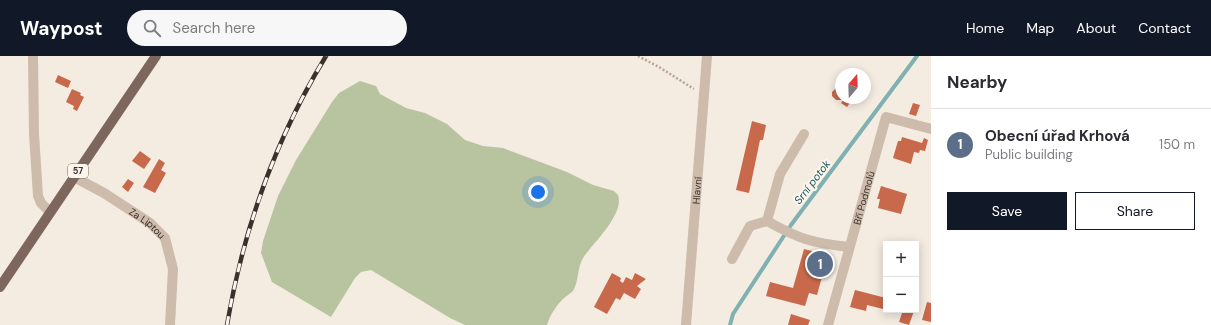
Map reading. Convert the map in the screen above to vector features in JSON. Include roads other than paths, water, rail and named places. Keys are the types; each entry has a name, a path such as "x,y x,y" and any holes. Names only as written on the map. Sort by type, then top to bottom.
{"main road":[{"name":"57","path":"0,287 156,56"}],"street":[{"path":"33,56 34,134 38,196 41,203 50,212"},
{"name":"Hlavní","path":"686,325 707,56"},
{"name":"Bří Podmolů","path":"828,325 886,116 931,129"},
{"path":"767,221 780,174 804,134"},
{"name":"Za Liptou","path":"74,177 104,193 150,223 165,238 172,269 170,325"},
{"path":"732,259 750,226 767,221 793,236 817,243 849,246"}],"waterway":[{"name":"Srní potok","path":"730,325 733,314 791,225 917,56"}],"railway":[{"path":"227,325 242,255 264,186 292,119 326,56"}],"place":[{"name":"Obecní úřad Krhová","path":"820,264"}]}
